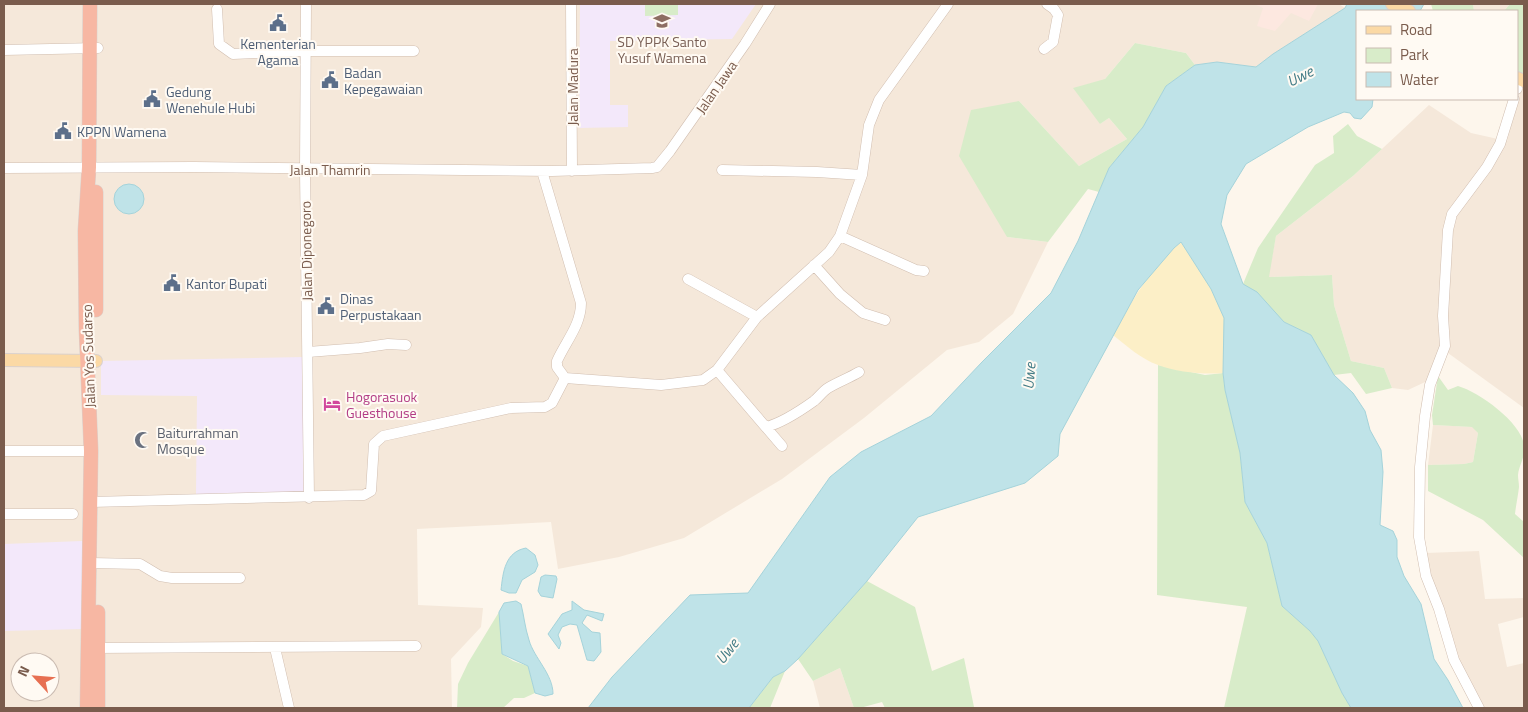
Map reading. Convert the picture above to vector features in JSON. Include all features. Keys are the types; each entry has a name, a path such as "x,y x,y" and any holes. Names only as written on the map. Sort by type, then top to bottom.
{"highway":[{"name":"Jalan Yos Sudarso","path":"90,4 94,48"},
{"name":"Jalan Yos Sudarso","path":"94,502 91,451 95,231 93,167 94,48 98,4"},
{"name":"Jalan Yos Sudarso","path":"87,708 92,648 95,563 92,361"},
{"name":"Jalan Yos Sudarso","path":"92,648 98,708"}],"main road":[{"path":"1392,4 1407,10"},
{"path":"4,360 92,361"}],"street":[{"name":"Jalan Diponegoro","path":"306,4 305,170 309,498"},
{"name":"Jalan Madura","path":"571,4 572,171"},
{"name":"Jalan Jawa","path":"657,167 670,152 745,44 770,4"},
{"path":"542,171 581,303 581,312 577,325 557,361 557,367 565,378 661,385 703,380 717,370 757,317 829,252 840,236 862,175 869,124 879,100 948,4"},
{"path":"1044,49 1053,42 1058,15 1047,4"},
{"path":"217,9 219,44 233,54 306,51 414,51"},
{"path":"4,50 94,48"},
{"path":"1479,708 1454,660 1439,609 1426,576 1419,537 1420,467 1430,385 1445,346 1443,286 1448,230 1452,214 1487,167 1500,144 1514,100"},
{"name":"Jalan Thamrin","path":"4,168 572,171 657,167"},
{"path":"722,170 862,175"},
{"path":"840,236 916,270 924,271"},
{"path":"814,265 840,294 863,313 885,320"},
{"path":"688,278 757,317"},
{"path":"308,352 388,344 406,345"},
{"path":"717,370 782,446"},
{"path":"766,427 774,425 815,400 828,388 846,381 859,372"},
{"path":"94,502 364,496 371,491 374,444 383,436 511,408 545,407 552,403 565,378"},
{"path":"4,451 91,451"},
{"path":"4,514 73,514"},
{"path":"95,563 140,564 160,576 172,578 240,578"},
{"path":"92,648 416,646"},
{"path":"275,648 289,708"}],"shaded area":[{"path":"4,4 1339,4 1345,8 1256,67 1217,62 1195,65 1186,53 1135,43 1105,79 1100,124 1109,118 1127,139 1079,166 1019,101 1007,237 1048,242 1013,314 979,342 947,350 864,418 782,479 684,538 619,557 558,569 551,522 417,529 418,605 483,608 481,627 451,659 452,708 4,708"},
{"name":"SD YPPK Santo Yusuf Wamena","path":"580,4 756,4 732,39 610,41 610,105 628,105 628,127 579,128"},
{"path":"1254,4 1318,4 1309,21 1291,13 1275,31 1257,26 1263,8"},
{"path":"1473,4 1510,4 1505,10 1474,10"},
{"path":"1524,88 1524,408 1448,353 1438,376 1408,390 1392,388 1384,368 1351,361 1334,305 1332,275 1268,277 1276,236 1353,176 1429,105 1471,133 1507,141 1521,90"},
{"path":"304,357 304,494 196,494 197,396 101,395 101,361"},
{"path":"1433,425 1473,427 1478,433 1473,462 1428,465"},
{"path":"82,541 83,629 4,631 4,544"},
{"path":"1479,551 1485,599 1524,598 1524,617 1498,624 1507,667 1524,663 1524,708 1482,708 1464,676 1429,576 1426,553"},
{"path":"840,668 854,708 820,708 813,681"}],"green space":[{"path":"645,4 678,4 678,15 645,16"},
{"path":"1431,4 1473,4 1474,10 1433,10"},
{"path":"1510,4 1524,4 1524,75 1520,74 1518,71 1518,10 1505,10"},
{"path":"1135,43 1186,53 1195,65 1166,86 1143,127 1109,168 1099,192 1088,189 1048,242 1007,237 959,156 971,110 1019,101 1079,166 1127,139 1109,118 1100,124 1073,88 1105,79"},
{"path":"1348,124 1357,136 1382,149 1353,176 1276,236 1269,277 1332,275 1334,305 1351,361 1384,368 1392,388 1366,394 1351,373 1334,375 1311,335 1284,322 1243,284 1258,248 1315,165 1334,153 1333,136"},
{"path":"1158,365 1205,375 1223,373 1225,390 1240,453 1245,502 1267,543 1282,606 1310,631 1318,641 1351,708 1224,708 1247,607 1157,595"},
{"path":"1438,376 1448,390 1458,386 1487,401 1507,418 1521,436 1524,449 1518,475 1519,487 1515,514 1524,522 1524,558 1483,520 1428,491 1428,465 1473,462 1478,433 1472,427 1433,425 1432,415"},
{"path":"867,581 915,607 932,671 964,658 974,707 885,708 882,702 854,708 840,668 813,681 798,659"},
{"path":"499,612 502,654 513,661 528,666 535,693 524,698 514,698 503,708 457,708 458,684 468,663"},
{"path":"785,671 770,708 749,708 773,677"}],"sand":[{"path":"1181,242 1213,290 1222,310 1225,333 1223,373 1190,372 1158,365 1140,356 1113,335 1151,273 1170,251"}],"water":[{"name":"Uwe","path":"1347,4 1424,4 1421,10 1356,10 1356,100 1373,100 1372,107 1361,119 1354,118 1350,113 1344,112 1308,127 1246,164 1227,195 1221,224 1243,284 1257,292 1284,322 1311,335 1334,375 1353,393 1365,411 1370,430 1381,450 1383,472 1380,525 1393,531 1397,540 1397,557 1404,576 1421,604 1434,659 1463,708 1351,708 1318,641 1310,631 1282,606 1267,543 1245,502 1240,453 1225,390 1223,373 1224,318 1211,289 1181,242 1138,290 1060,434 1058,456 1025,483 918,517 867,581 798,659 785,671 773,677 749,708 588,708 612,677 690,595 748,593 830,477 861,452 931,416 1051,293 1078,241 1109,168 1143,127 1166,86 1195,65 1217,62 1256,67 1345,8"},
{"path":"129,184 135,185 143,193 143,205 135,213 129,214 123,213 115,205 114,199 115,193 123,185"},
{"path":"526,548 535,555 538,565 535,572 522,580 516,593 501,590 504,570 509,558 519,550"},
{"path":"545,575 556,576 553,598 541,596 538,591 541,577"},
{"path":"516,601 521,604 531,647 547,673 553,694 545,696 535,693 528,666 502,654 499,612 504,603"},
{"path":"572,601 584,610 604,614 602,621 587,615 582,623 592,632 600,633 601,652 594,661 587,660 577,625 570,624 562,627 558,635 561,643 559,649 548,634 562,614 572,610"}],"place":[{"name":"SD YPPK Santo Yusuf Wamena","path":"662,21"},
{"name":"Kementerian Agama","path":"278,23"},
{"name":"Badan Kepegawaian","path":"330,80"},
{"name":"Gedung Wenehule Hubi","path":"152,99"},
{"name":"KPPN Wamena","path":"63,131"},
{"name":"Kantor Bupati","path":"172,283"},
{"name":"Dinas Perpustakaan","path":"326,306"},
{"name":"Hogorasuok Guesthouse","path":"332,404"},
{"name":"Baiturrahman Mosque","path":"143,440"}]}
